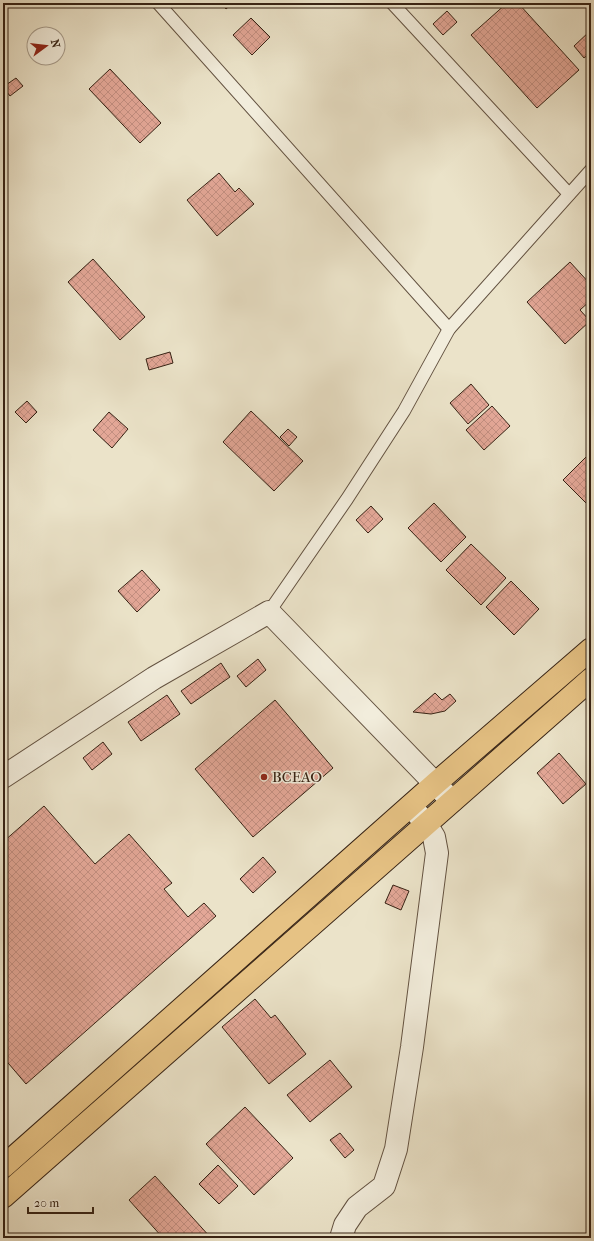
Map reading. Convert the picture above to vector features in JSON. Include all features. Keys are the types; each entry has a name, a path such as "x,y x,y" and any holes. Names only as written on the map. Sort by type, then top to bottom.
{"highway":[{"path":"3,1167 436,783 589,654"},
{"path":"3,1197 591,679"}],"street":[{"path":"3,777 154,678 269,612 452,801"},
{"path":"341,1238 345,1225 357,1207 384,1186 396,1150 412,1048 437,853 434,838 426,824 411,806"}],"lane":[{"path":"158,3 449,329"},
{"path":"392,3 569,194"},
{"path":"269,612 347,499 404,411 449,329 591,170"}],"building":[{"path":"221,3 233,3 226,9"},
{"path":"507,3 518,3 579,70 537,108 471,35"},
{"path":"447,11 457,22 443,35 433,24"},
{"path":"251,18 270,37 252,55 233,35"},
{"path":"590,31 591,52 584,58 574,46"},
{"path":"110,69 161,123 140,143 89,89"},
{"path":"16,78 23,86 10,96 3,87"},
{"path":"219,173 235,192 239,188 254,204 217,236 187,200"},
{"path":"93,259 145,317 120,340 68,282"},
{"path":"570,262 591,285 591,300 580,310 590,321 565,344 527,302"},
{"path":"170,352 173,363 149,370 146,359"},
{"path":"471,384 489,405 468,424 450,403"},
{"path":"27,401 37,412 26,423 15,412"},
{"path":"492,406 510,426 484,450 466,430"},
{"path":"251,411 303,461 274,491 223,442"},
{"path":"109,412 128,429 112,448 93,430"},
{"path":"288,429 297,437 289,446 280,437"},
{"path":"591,452 591,508 563,480"},
{"path":"434,503 466,537 441,562 408,528"},
{"path":"371,506 383,519 368,533 356,520"},
{"path":"471,544 506,578 481,605 446,570"},
{"path":"142,570 160,590 137,612 118,591"},
{"path":"511,581 539,609 514,635 486,607"},
{"path":"258,659 266,670 246,687 237,676"},
{"path":"221,663 230,677 191,704 181,691"},
{"path":"435,693 442,700 450,694 456,701 445,711 431,714 413,712"},
{"path":"167,695 180,714 141,741 128,722"},
{"path":"275,700 333,768 253,837 195,769"},
{"path":"103,742 112,754 92,770 83,758"},
{"path":"559,753 586,784 563,804 537,773"},
{"path":"44,806 95,864 129,834 172,883 164,889 188,917 204,903 216,916 26,1084 3,1057 3,842"},
{"path":"263,857 276,872 253,893 240,879"},
{"path":"393,885 409,891 401,910 385,903"},
{"path":"255,999 271,1018 275,1015 306,1054 269,1084 222,1027"},
{"path":"330,1060 352,1087 310,1122 287,1095"},
{"path":"245,1107 293,1158 254,1195 206,1144"},
{"path":"340,1133 354,1150 345,1158 330,1140"},
{"path":"218,1165 238,1186 219,1204 199,1184"},
{"path":"155,1176 211,1238 163,1238 129,1200"},
{"path":"3,1231 9,1238 3,1238"}],"place":[{"name":"BCEAO","path":"264,777"}]}
